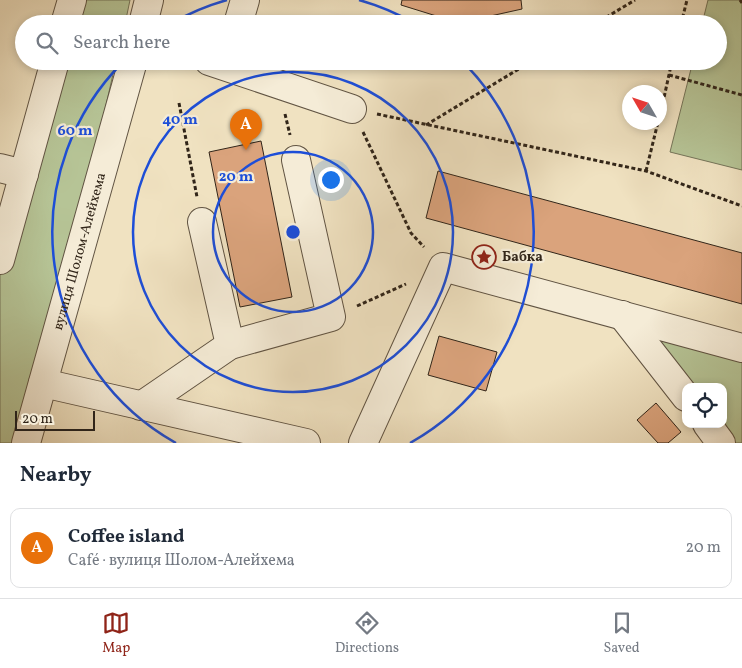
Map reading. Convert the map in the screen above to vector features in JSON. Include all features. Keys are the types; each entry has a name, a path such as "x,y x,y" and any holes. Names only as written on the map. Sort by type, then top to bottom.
{"street":[{"path":"68,15 72,0"},
{"path":"145,15 149,0"},
{"path":"241,15 245,0"},
{"path":"0,260 12,171 51,70"},
{"name":"вулиця Шолом-Алейхема","path":"26,443 130,70"},
{"path":"240,70 352,109"},
{"path":"141,406 230,345 331,317 296,160"},
{"path":"202,222 230,345"},
{"path":"362,443 443,267 742,348"},
{"path":"622,315 682,392"},
{"path":"43,383 306,443"},
{"path":"710,428 721,443"}],"path":[{"path":"610,15 635,0"},
{"path":"683,15 687,0"},
{"path":"425,125 517,70"},
{"path":"667,85 670,70"},
{"path":"669,75 742,94"},
{"path":"277,84 296,160"},
{"path":"179,103 202,222"},
{"path":"352,109 646,171 742,206"},
{"path":"331,317 443,267 411,233 352,109"},
{"path":"646,171 656,130"}],"green space":[{"path":"78,0 130,0 127,15 73,15"},
{"path":"708,0 742,0 742,170 670,152 691,70 727,70 727,15 704,15"},
{"path":"56,70 114,70 43,383 26,443 0,443 0,260"},
{"path":"654,333 742,357 742,443 729,443 724,428 727,428 727,383 688,383"}],"building":[{"path":"402,0 521,0 522,9 495,15 433,15 401,5"},
{"path":"261,141 292,297 240,307 209,152"},
{"path":"438,171 742,253 742,304 426,218"},
{"path":"439,336 497,352 486,391 428,375"},
{"path":"656,403 681,432 668,443 658,443 637,420"}],"place":[{"name":"Coffee island","path":"246,150"},
{"name":"Бабка","path":"484,257"}]}
